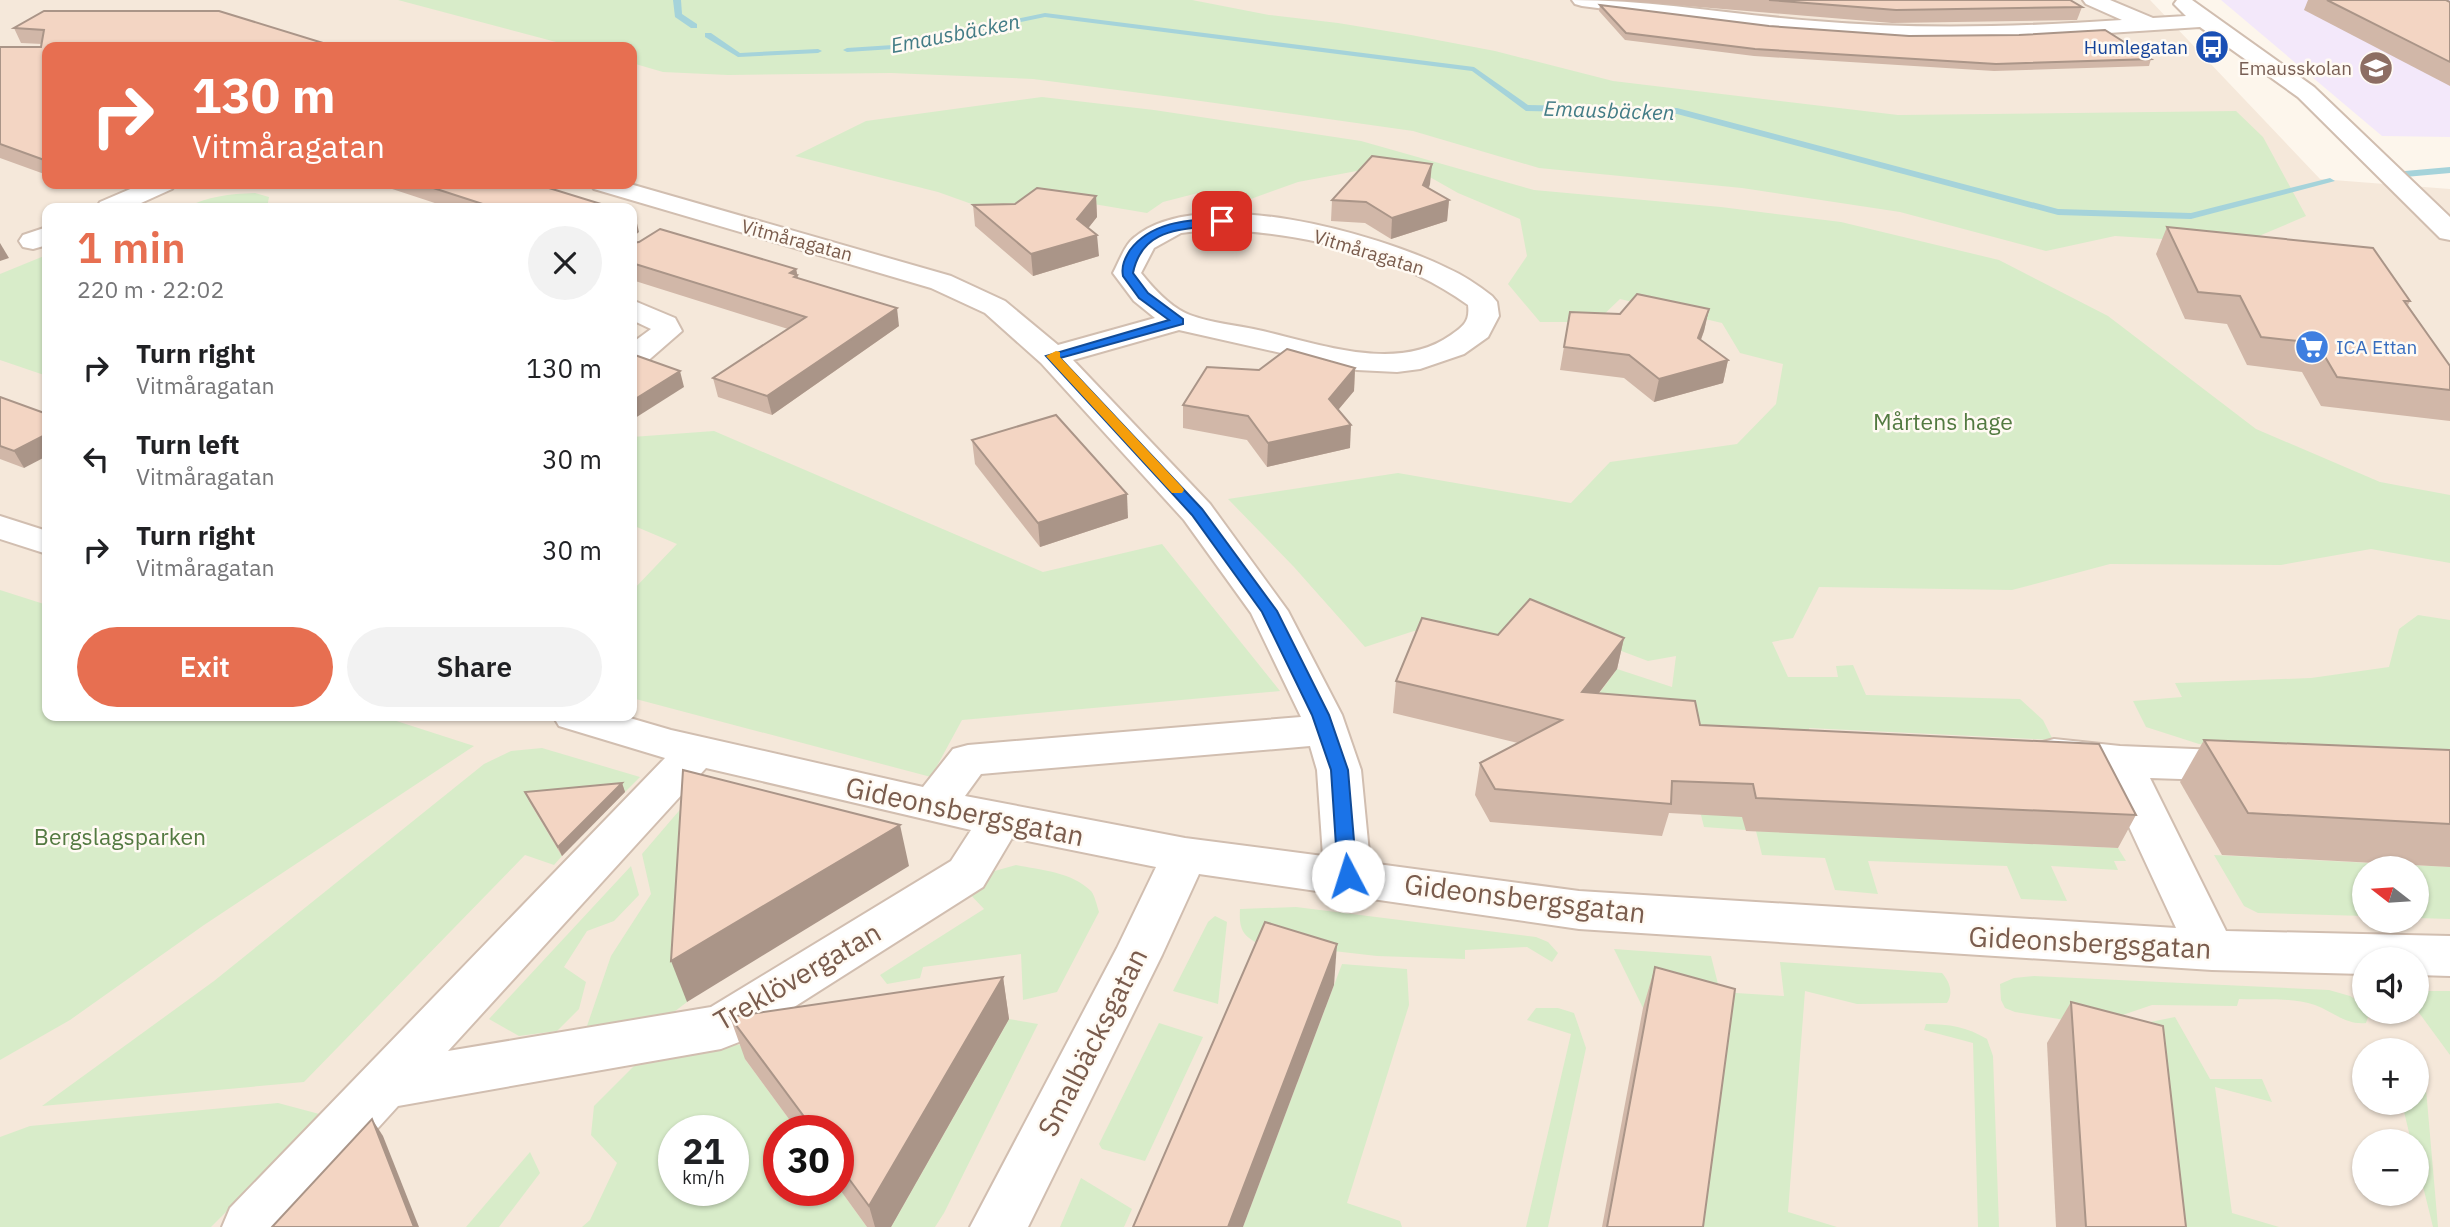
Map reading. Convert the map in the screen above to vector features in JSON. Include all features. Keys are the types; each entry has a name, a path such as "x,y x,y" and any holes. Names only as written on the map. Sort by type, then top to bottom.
{"street":[{"path":"1582,0 1769,24 1909,34 2038,33 2204,22"},
{"path":"2093,0 2149,24"},
{"path":"2180,0 2204,22 2306,92 2450,232"},
{"path":"120,203 152,189"},
{"name":"Vitmåragatan","path":"619,189 901,268 965,291 995,307 1052,356 1197,512 1269,611 1326,730 1339,770 1348,876"},
{"path":"664,231 695,212"},
{"name":"Vitmåragatan","path":"1052,356 1178,321 1309,352 1397,363 1420,360 1453,348 1477,331 1485,316 1482,302 1460,286 1424,267 1345,242 1272,224 1222,221 1181,224 1158,232 1140,245 1130,259 1127,273 1144,295 1178,321"},
{"path":"637,311 664,324 667,331 637,354"},
{"path":"0,527 42,541"},
{"name":"Gideonsbergsgatan","path":"592,721 697,751 933,806 1185,855 1579,910 2212,950 2450,956"},
{"path":"933,806 968,760 1326,730"},
{"path":"250,1227 697,751"},
{"path":"2012,752 2120,761 2285,768"},
{"path":"2120,761 2212,950"},
{"name":"Treklövergatan","path":"385,1085 721,1027 967,874 1001,819"},
{"name":"Smalbäcksgatan","path":"998,1227 1138,955 1185,855"}],"shaded area":[{"path":"0,0 2150,0 2320,179 2450,189 2450,1227 0,1227"},
{"name":"Emausskolan","path":"2221,0 2450,0 2450,137 2382,136"}],"green space":[{"path":"398,0 1192,0 1495,51 1613,81 1898,115 2236,111 2263,137 2306,216 2240,244 2115,236 2046,251 1900,212 1742,188 1539,168 1413,131 1179,98 1033,79 891,73 728,75 663,72 637,64 637,42 556,42"},
{"name":"Mårtens hage","path":"1042,97 1154,110 1361,141 1534,190 1721,207 1841,222 1999,260 2108,316 2256,429 2380,482 2450,495 2450,563 2371,549 2281,565 2110,564 2012,590 1819,587 1793,638 1772,642 1788,677 1838,677 1836,666 1853,665 1866,695 2020,699 2043,720 2053,740 1809,728 1819,762 1746,830 1704,827 1701,815 1590,706 1617,669 1672,687 1676,656 1648,661 1539,620 1475,643 1414,631 1365,647 1294,567 1228,499 1398,473 1571,503 1610,462 1737,444 1776,404 1783,364 1740,353 1722,323 1620,299 1596,322 1540,322 1508,284 1527,256 1520,219 1458,193 1428,176 1378,167 1298,182 1248,200 1198,193 1163,202 1147,213 1058,198 980,207 938,192 795,156 866,121"},
{"path":"255,193 269,197 268,203 197,203 219,196"},
{"path":"42,257 42,374 0,360 0,274"},
{"path":"714,431 1043,572 1162,544 1280,691 962,720 931,777 637,699 637,586 677,544 637,527 637,437"},
{"name":"Bergslagsparken","path":"0,590 42,603 42,721 396,721 474,746 204,925 70,1020 0,1060"},
{"path":"2418,615 2450,620 2450,763 2307,756 2199,744 2146,727 2133,701 2182,697 2175,683 2311,678 2389,667 2399,629"},
{"path":"542,748 640,777 625,792 529,801 562,856 554,865 525,855 304,1082 42,1106 214,981 484,764 511,751"},
{"path":"696,791 687,1002 670,1015 587,1026 611,956 651,894 642,854"},
{"path":"1756,831 2118,848 2126,861 2114,861 2118,870 2051,866 2067,901 2021,899 2007,866 1868,861 1878,894 1835,890 1825,858 1762,855"},
{"path":"2214,855 2352,862 2352,916 2258,913 2244,906"},
{"path":"1016,865 1056,873 1075,880 1091,891 1096,901 1099,912 1057,992 1023,1000 1021,954 923,967 920,978 887,984 880,975 984,909 967,891 991,872"},
{"path":"631,866 639,895 614,921 587,931 564,967 586,982 579,1009 557,1031 519,1036 489,1019"},
{"path":"2429,866 2450,867 2450,919 2429,918"},
{"path":"1296,907 1536,937 1548,942 1558,953 1552,962 1527,947 1465,950 1465,959 1377,956 1255,942 1242,929 1240,909"},
{"path":"1215,916 1227,922 1218,1004 1173,991 1208,922"},
{"path":"1614,949 1711,956 1720,992 1784,996 1780,962 1942,973 1950,987 1947,1003 1857,1004 1805,991 1788,1212 1837,1227 1693,1227 1643,1008"},
{"path":"1342,964 1407,969 1409,1005 1347,1203 1400,1221 1402,1227 1243,1227"},
{"path":"2034,976 2329,990 2352,997 2352,1021 2315,1005 2297,1001 2239,999 2237,1006 2152,1005 2105,1021 2078,1022 2005,1008 2001,1000 2000,984 2014,978"},
{"path":"2429,991 2450,991 2450,1055 2427,1024"},
{"path":"1536,1008 1558,1008 1574,1013 1586,1048 1548,1227 1526,1227 1571,1034 1527,1020"},
{"path":"2175,1017 2210,1079 2262,1079 2272,1102 2215,1087 2232,1213 2279,1227 2151,1227 2047,1043"},
{"path":"1009,1019 1038,1024 944,1213 935,1227 891,1227"},
{"path":"1159,1023 1203,1037 1145,1161 1102,1149 1099,1144"},
{"path":"1926,1024 1958,1027 1987,1039 1993,1056 1999,1227 1978,1227 1973,1043 1924,1030"},
{"path":"750,1043 745,1059 786,1115 763,1115 763,1206 852,1206 867,1227 582,1227 590,1220 617,1163 591,1135 594,1106 642,1058"},
{"path":"278,1103 323,1115 211,1227 0,1227 0,1137 30,1126"},
{"path":"2405,1115 2428,1115 2438,1227 2433,1227 2428,1206 2429,1129 2408,1129"},
{"path":"530,1152 540,1173 499,1227 466,1227"},
{"path":"1081,1178 1132,1209 1124,1227 1060,1227"}],"building":[{"path":"1769,0 2070,0 2082,7 1896,10"},
{"path":"2327,0 2450,2 2450,62"},
{"path":"1600,5 1769,26 1909,36 2019,35 2105,30 2151,59 1996,64 1755,49 1626,33"},
{"path":"44,11 219,11 320,42 42,42 42,159 0,144 0,47 41,47 44,30 14,28"},
{"path":"1372,156 1432,164 1423,185 1449,200 1392,218 1366,202 1332,200"},
{"path":"1037,188 1096,196 1077,219 1097,235 1031,254 973,205 1015,204"},
{"path":"436,189 552,189 598,203 480,203"},
{"path":"2167,227 2373,248 2410,301 2404,301 2450,366 2450,390 2337,377 2317,343 2261,337 2240,296 2198,292"},
{"path":"660,229 796,269 790,273 797,275 794,277 897,308 767,396 713,378 806,317 637,265 639,242"},
{"path":"1637,294 1709,309 1698,338 1728,360 1659,379 1629,355 1564,347 1570,312 1620,314"},
{"path":"1287,349 1355,368 1329,399 1351,425 1268,443 1248,416 1183,405 1207,367 1259,370"},
{"path":"637,356 680,371 637,398"},
{"path":"0,397 42,412 42,437 14,451 0,446"},
{"path":"1056,415 1127,494 1038,523 972,440"},
{"path":"1530,599 1624,638 1582,692 1695,701 1700,725 2099,744 2136,815 1756,798 1753,784 1672,781 1671,804 1495,789 1480,763 1562,720 1396,681 1422,618 1498,635"},
{"path":"2204,740 2450,750 2450,824 2248,813"},
{"path":"683,770 900,825 671,961"},
{"path":"622,783 558,847 525,792"},
{"path":"1265,922 1337,944 1228,1227 1133,1227"},
{"path":"1655,967 1735,989 1703,1227 1607,1227"},
{"path":"1003,977 869,1206 854,1186 854,1115 803,1115 730,1017"},
{"path":"2071,1002 2163,1026 2186,1227 2086,1227"},
{"path":"372,1119 414,1227 272,1227"}],"waterway":[{"name":"Emausbäcken","path":"677,0 678,15 694,26"},
{"name":"Emausbäcken","path":"847,50 893,47 1045,15 1474,69 1526,108 1677,111 2058,212 2191,216 2330,181"},
{"name":"Emausbäcken","path":"708,35 738,55 818,51"},
{"name":"Emausbäcken","path":"2405,174 2450,170"}],"slow traffic":[{"path":"1056,355 1052,356 1177,490"}],"place":[{"name":"Humlegatan","path":"2212,47"},
{"name":"Emausskolan","path":"2376,68"},
{"name":"ICA Ettan","path":"2312,347"}],"route":[{"path":"1222,221 1181,224 1158,232 1140,245 1130,259 1127,273 1144,295 1178,321 1052,356 1197,512 1269,611 1321,715 1339,770 1348,876"}]}
